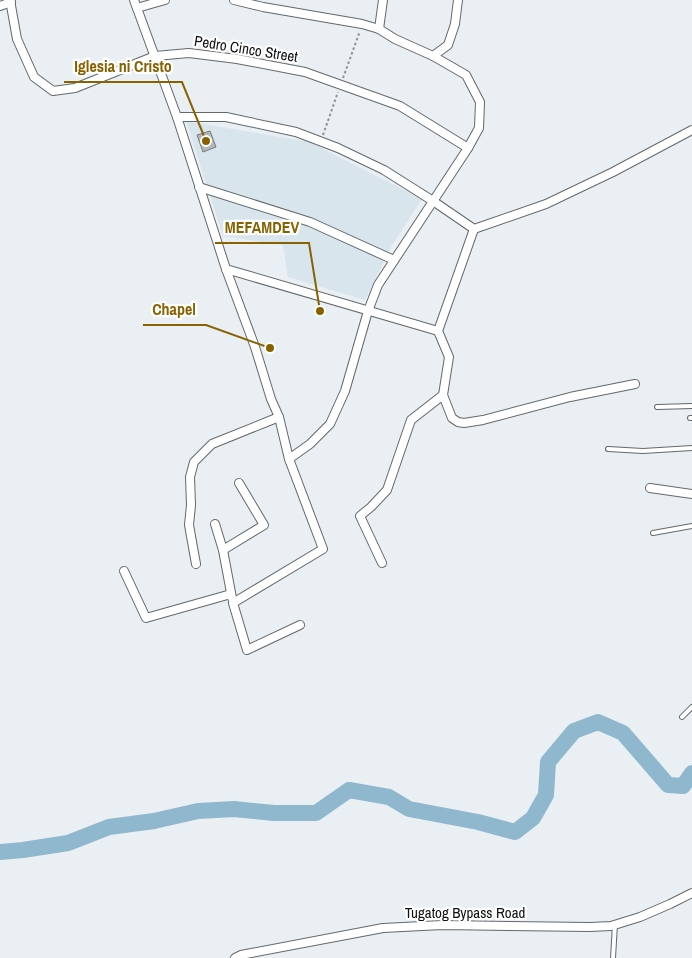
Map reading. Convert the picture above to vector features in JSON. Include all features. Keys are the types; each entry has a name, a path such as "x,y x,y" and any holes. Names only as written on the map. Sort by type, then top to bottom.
{"street":[{"path":"165,0 136,4 178,117 226,269 255,347 270,399 279,417 289,459 323,549 233,603"},
{"path":"234,0 263,7 362,24 378,29 433,56 466,75 480,102 479,128 468,148 378,285 368,311 345,391 330,424 310,444 289,459"},
{"path":"378,29 383,0"},
{"path":"433,56 448,45 456,24 458,0"},
{"path":"0,6 11,1"},
{"name":"Pedro Cinco Street","path":"11,1 17,39 34,77 53,91 75,88 155,56 189,53 237,59 305,72 400,106 468,148"},
{"path":"178,117 226,117 296,132 338,148 384,170 474,229"},
{"path":"474,229 546,204 613,172 692,130"},
{"path":"199,187 310,222 394,260"},
{"path":"474,229 438,331 449,357 443,395 452,418 464,424 570,397 635,384"},
{"path":"226,269 438,331"},
{"path":"382,563 360,516 387,490 411,420 443,395"},
{"path":"196,564 189,525 191,504 190,478 194,462 212,444 279,417"},
{"path":"223,550 264,525 239,483"},
{"path":"650,488 692,494"},
{"path":"215,524 223,550 233,603 247,650 300,625"},
{"path":"124,571 146,618 231,594"},
{"name":"Tugatog Bypass Road","path":"235,958 241,955 383,928 442,925 590,927 615,924 670,904 692,893"}],"lane":[{"path":"657,407 692,406"},
{"path":"608,449 643,451 692,448"},
{"path":"653,533 692,526"},
{"path":"682,717 692,707"},
{"path":"613,958 615,924"}],"shaded area":[{"path":"186,121 309,142 422,199 391,247 365,300 288,277 283,245 223,236"}],"building":[{"path":"210,131 216,147 203,152 197,135"}],"waterway":[{"path":"0,852 68,843 109,827 154,821 198,811 234,809 274,813 316,813 349,790 389,797 409,809 478,822 515,832 533,818 546,795 548,762 574,731 598,722 623,733 668,785 683,786 692,773"}],"place":[{"name":"Iglesia ni Cristo","path":"206,141"},
{"name":"MEFAMDEV","path":"320,311"},
{"name":"Chapel","path":"270,348"}]}
